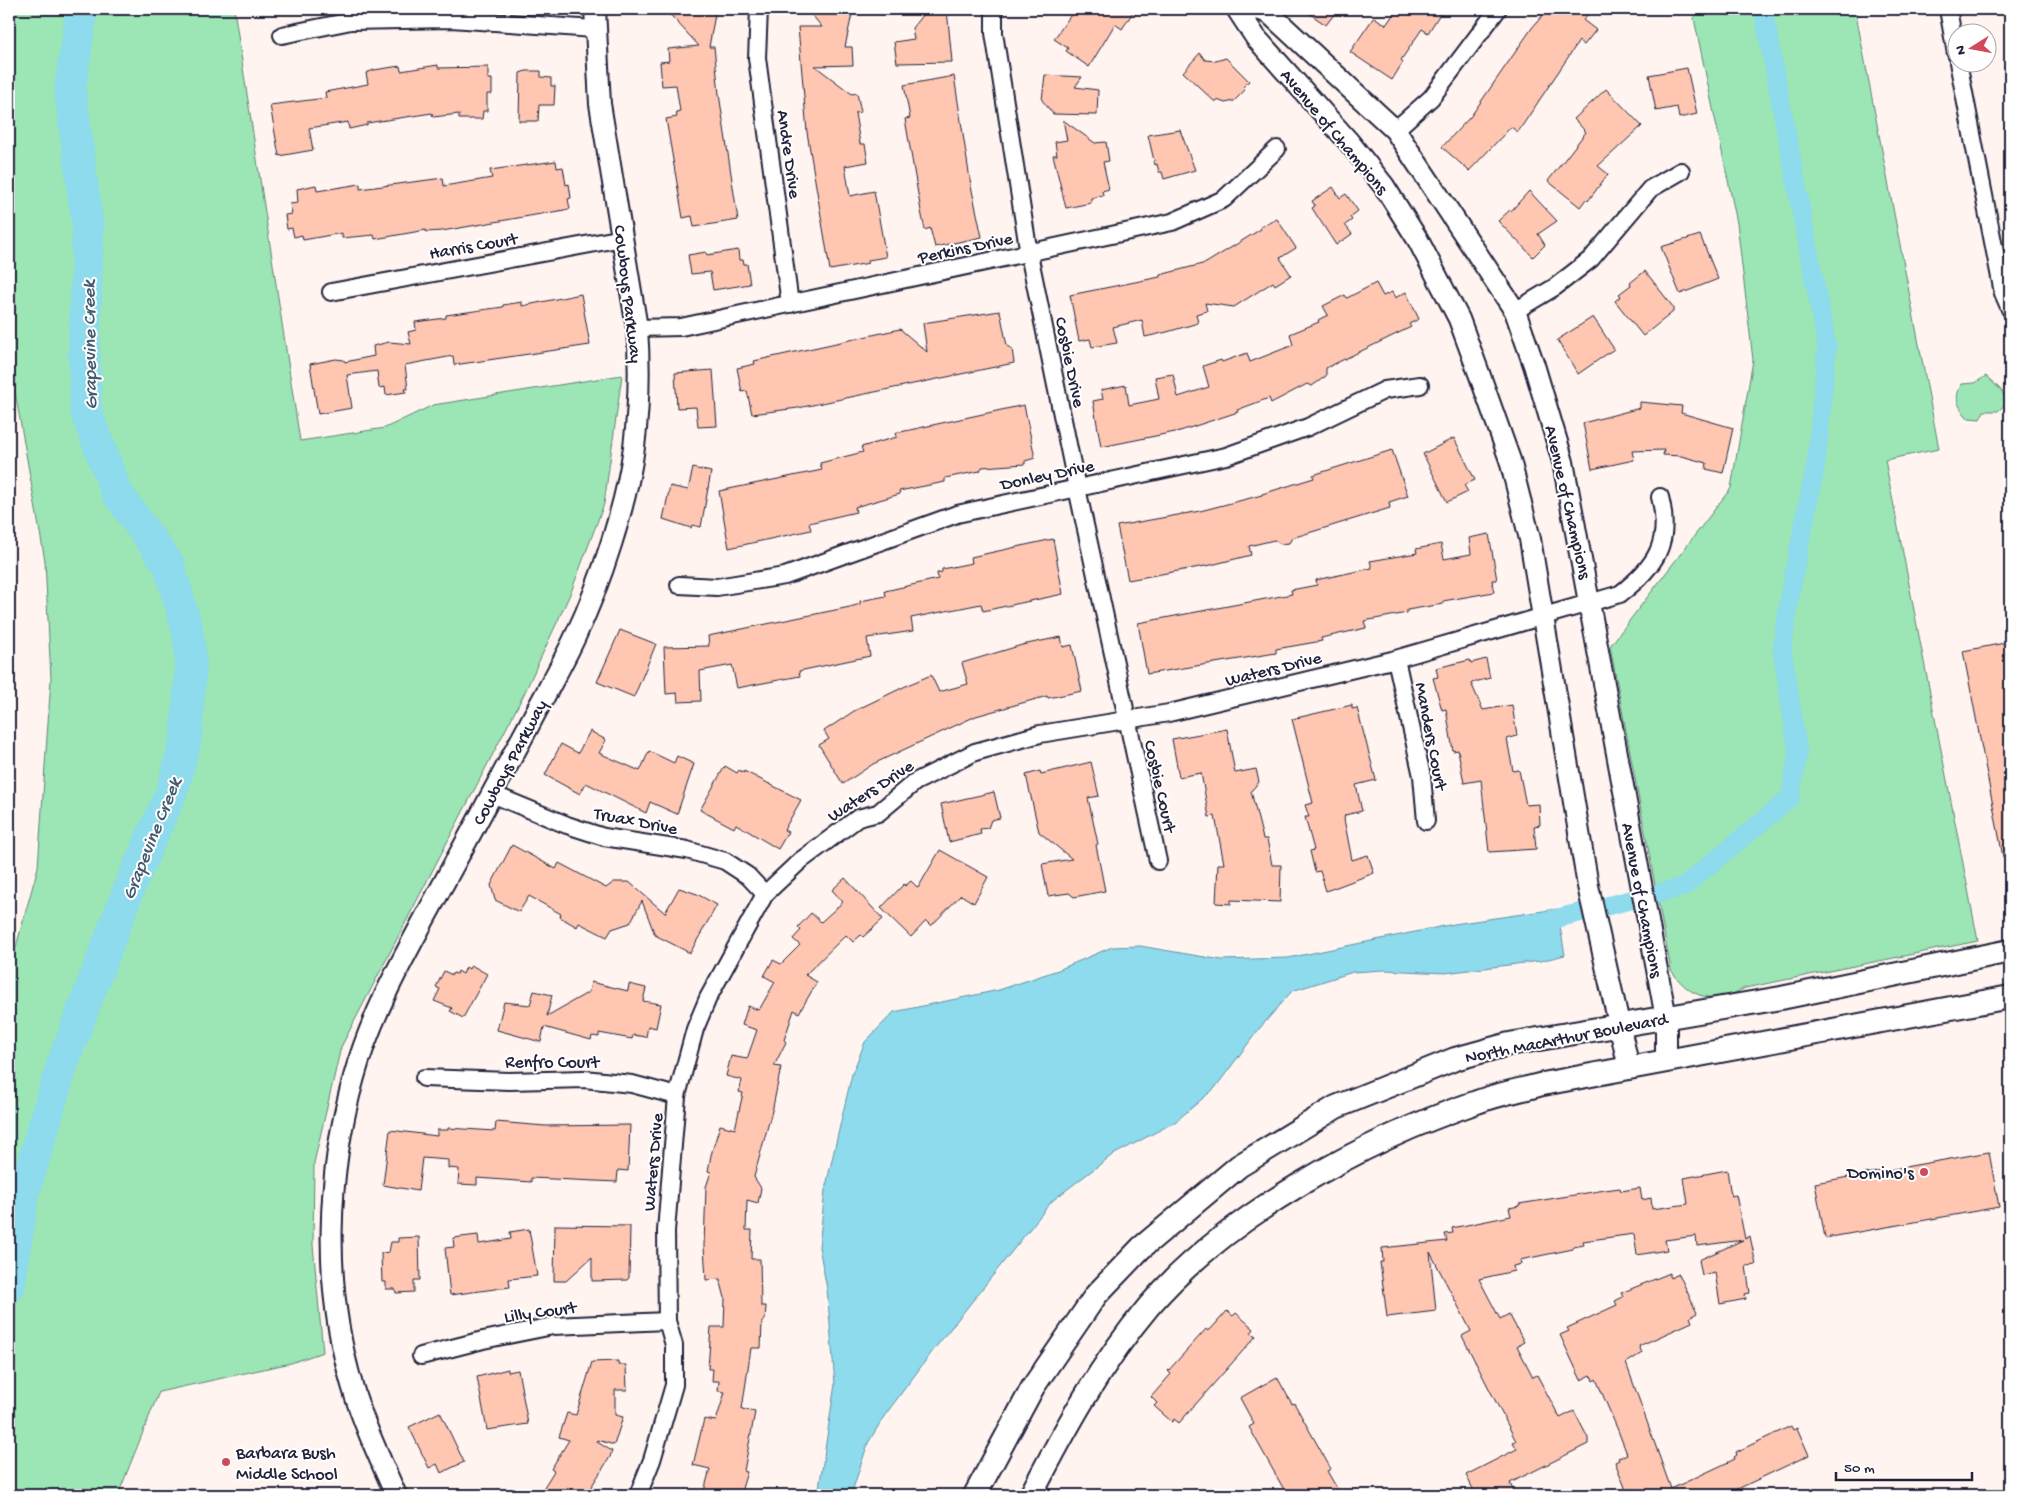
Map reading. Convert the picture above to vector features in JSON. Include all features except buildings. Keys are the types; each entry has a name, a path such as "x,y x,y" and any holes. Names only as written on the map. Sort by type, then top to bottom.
{"main road":[{"name":"North MacArthur Boulevard","path":"975,1495 1033,1387 1096,1295 1141,1248 1239,1166 1336,1107 1454,1059 1509,1044 1781,998 2010,951"},
{"path":"1031,1495 1088,1391 1150,1306 1198,1258 1227,1234 1298,1187 1413,1127 1487,1099 1543,1084 2010,997"}],"street":[{"name":"Cowboys Parkway","path":"396,1495 368,1431 352,1383 339,1322 333,1270 331,1220 336,1168 341,1132 354,1075 378,1012 409,947 576,636 621,508 634,449 639,392 637,328 600,104 594,29 595,9"},
{"name":"Andre Drive","path":"759,9 757,58 790,304"},
{"name":"Cosbie Drive","path":"994,9 994,33 1029,254 1126,720"},
{"name":"Avenue of Champions","path":"1236,9 1256,38 1349,142 1384,186 1418,240 1459,319 1510,460 1530,539 1588,886 1630,1068"},
{"name":"Avenue of Champions","path":"1258,9 1269,14 1292,33 1395,130 1514,311 1534,365 1563,462 1590,602 1639,881 1666,1018 1666,1062"},
{"path":"1395,130 1431,98 1498,9"},
{"path":"1948,9 1950,22"},
{"path":"282,35 351,22 451,19 594,29"},
{"path":"1960,72 2003,293 2010,308"},
{"name":"Perkins Drive","path":"637,328 681,327 1172,222 1224,199 1277,149"},
{"path":"1514,311 1555,287 1590,259 1650,189 1681,171"},
{"name":"Harris Court","path":"331,292 623,238"},
{"name":"Donley Drive","path":"679,584 717,587 785,576 957,514 1226,456 1308,427 1385,390 1420,385"},
{"name":"Waters Drive","path":"638,1495 652,1460 674,1385 674,1346 667,1321 666,1231 677,1096 702,1012 765,894 800,861 858,818 878,813 915,782 975,752 1040,734 1126,720 1216,702 1396,659 1620,594 1641,578 1655,560 1664,534 1664,513 1660,497"},
{"name":"Manders Court","path":"1396,659 1422,776 1426,821"},
{"name":"Cosbie Court","path":"1126,720 1158,861"},
{"name":"Truax Drive","path":"492,794 567,825 604,837 686,850 725,861 748,876 765,894"},
{"name":"Renfro Court","path":"424,1078 509,1081 584,1079 632,1084 677,1096"},
{"name":"Lilly Court","path":"421,1356 483,1340 553,1326 667,1321"}],"green space":[{"path":"9,9 234,9 300,441 385,428 433,405 622,375 604,504 571,592 524,694 341,1047 314,1163 313,1245 323,1352 291,1363 159,1392 118,1495 9,1495 9,972 38,867 51,679 45,561 9,358"},
{"path":"1692,9 1855,9 1939,449 1885,460 1978,941 1745,988 1734,993 1713,997 1695,993 1678,980 1671,970 1610,646 1731,488 1753,360 1737,223"},
{"path":"1986,376 2001,390 2008,402 1998,411 1984,411 1980,419 1968,418 1958,402 1959,389 1962,384 1975,383"}],"water":[{"path":"1557,909 1565,955 1540,961 1445,973 1384,970 1353,972 1292,991 1259,1029 1215,1088 1175,1122 1111,1156 1052,1201 935,1348 885,1415 868,1443 851,1495 818,1495 835,1384 827,1289 819,1247 825,1190 852,1074 865,1042 894,1012 999,990 1058,970 1112,947 1140,946 1222,960 1288,958 1454,924"}],"waterway":[{"name":"Grapevine Creek","path":"9,1287 23,1195 62,1065 130,886 172,791 186,739 191,662 188,632 169,565 117,493 86,412 84,351 88,228 70,89 82,9"},
{"path":"1534,924 1683,887 1790,798 1798,754 1782,648 1791,588 1816,464 1827,347 1763,9"}],"place":[{"name":"Domino's","path":"1924,1172"},
{"name":"Barbara Bush Middle School","path":"226,1462"}]}
